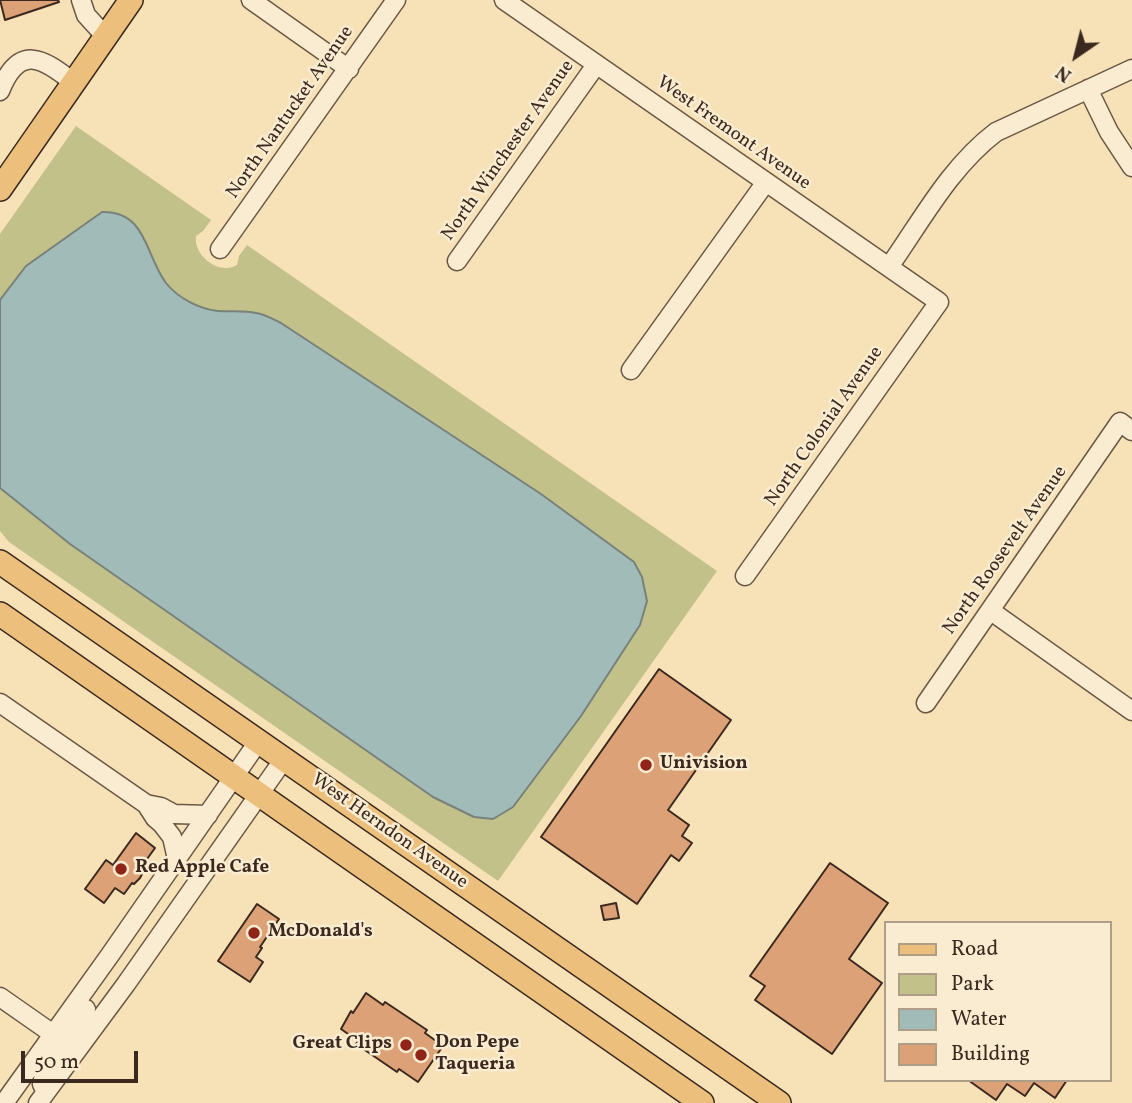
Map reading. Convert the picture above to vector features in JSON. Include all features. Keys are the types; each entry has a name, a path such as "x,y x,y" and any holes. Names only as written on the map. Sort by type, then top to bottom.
{"main road":[{"path":"0,188 130,1"},
{"name":"West Herndon Avenue","path":"0,562 779,1103"},
{"path":"0,614 702,1103"}],"street":[{"path":"81,0 86,15 106,37"},
{"path":"251,0 349,68"},
{"name":"North Nantucket Avenue","path":"220,249 397,0"},
{"name":"West Fremont Avenue","path":"504,0 939,302"},
{"path":"0,91 11,68 19,61 41,61 55,67 74,83"},
{"name":"North Winchester Avenue","path":"457,261 596,65"},
{"path":"889,267 961,163 977,146 996,132 1132,69"},
{"path":"1088,89 1109,132 1132,167"},
{"path":"631,370 766,182"},
{"name":"North Colonial Avenue","path":"745,576 939,302"},
{"name":"North Roosevelt Avenue","path":"926,703 1126,426"},
{"path":"990,611 1132,710"},
{"path":"0,703 146,804 173,839 177,859"},
{"path":"4,1103 110,956 258,741"},
{"path":"42,1097 126,984 284,759"},
{"path":"146,804 161,807 174,814 208,814"},
{"path":"42,1097 46,1066 104,984 110,956"},
{"path":"0,997 53,1034"}],"green space":[{"path":"76,126 211,220 196,236 199,250 209,262 223,268 237,265 239,256 247,245 717,571 498,881 9,542 0,531 0,234"}],"water":[{"path":"102,212 117,214 136,227 166,283 183,298 211,310 259,314 281,323 541,494 634,562 642,577 647,601 640,625 581,716 513,807 493,819 474,817 433,797 70,544 0,488 0,300 26,266"}],"building":[{"path":"0,0 58,0 59,2 5,20"},
{"name":"Univision","path":"659,669 731,720 668,810 689,825 682,836 692,843 679,861 671,855 637,904 541,837"},
{"name":"Red Apple Cafe","path":"136,833 155,848 141,868 144,870 140,878 132,883 124,894 115,888 104,903 85,889 106,860 113,865"},
{"path":"830,863 888,903 849,959 882,983 832,1054 755,1000 765,986 750,976"},
{"path":"616,903 619,918 604,920 601,906"},
{"name":"McDonald's","path":"257,904 279,919 260,947 262,948 256,957 263,962 250,982 218,961"},
{"path":"366,993 383,1005 385,1002 427,1030 425,1033 443,1046 418,1082 399,1069 397,1072 356,1044 358,1041 341,1029"},
{"path":"971,1082 1066,1082 1055,1098 1034,1083 1025,1096 1007,1084 996,1100"}],"place":[{"name":"Univision","path":"646,765"},
{"name":"Red Apple Cafe","path":"121,869"},
{"name":"McDonald's","path":"254,933"},
{"name":"Great Clips","path":"406,1045"},
{"name":"Don Pepe Taqueria","path":"421,1055"}]}
